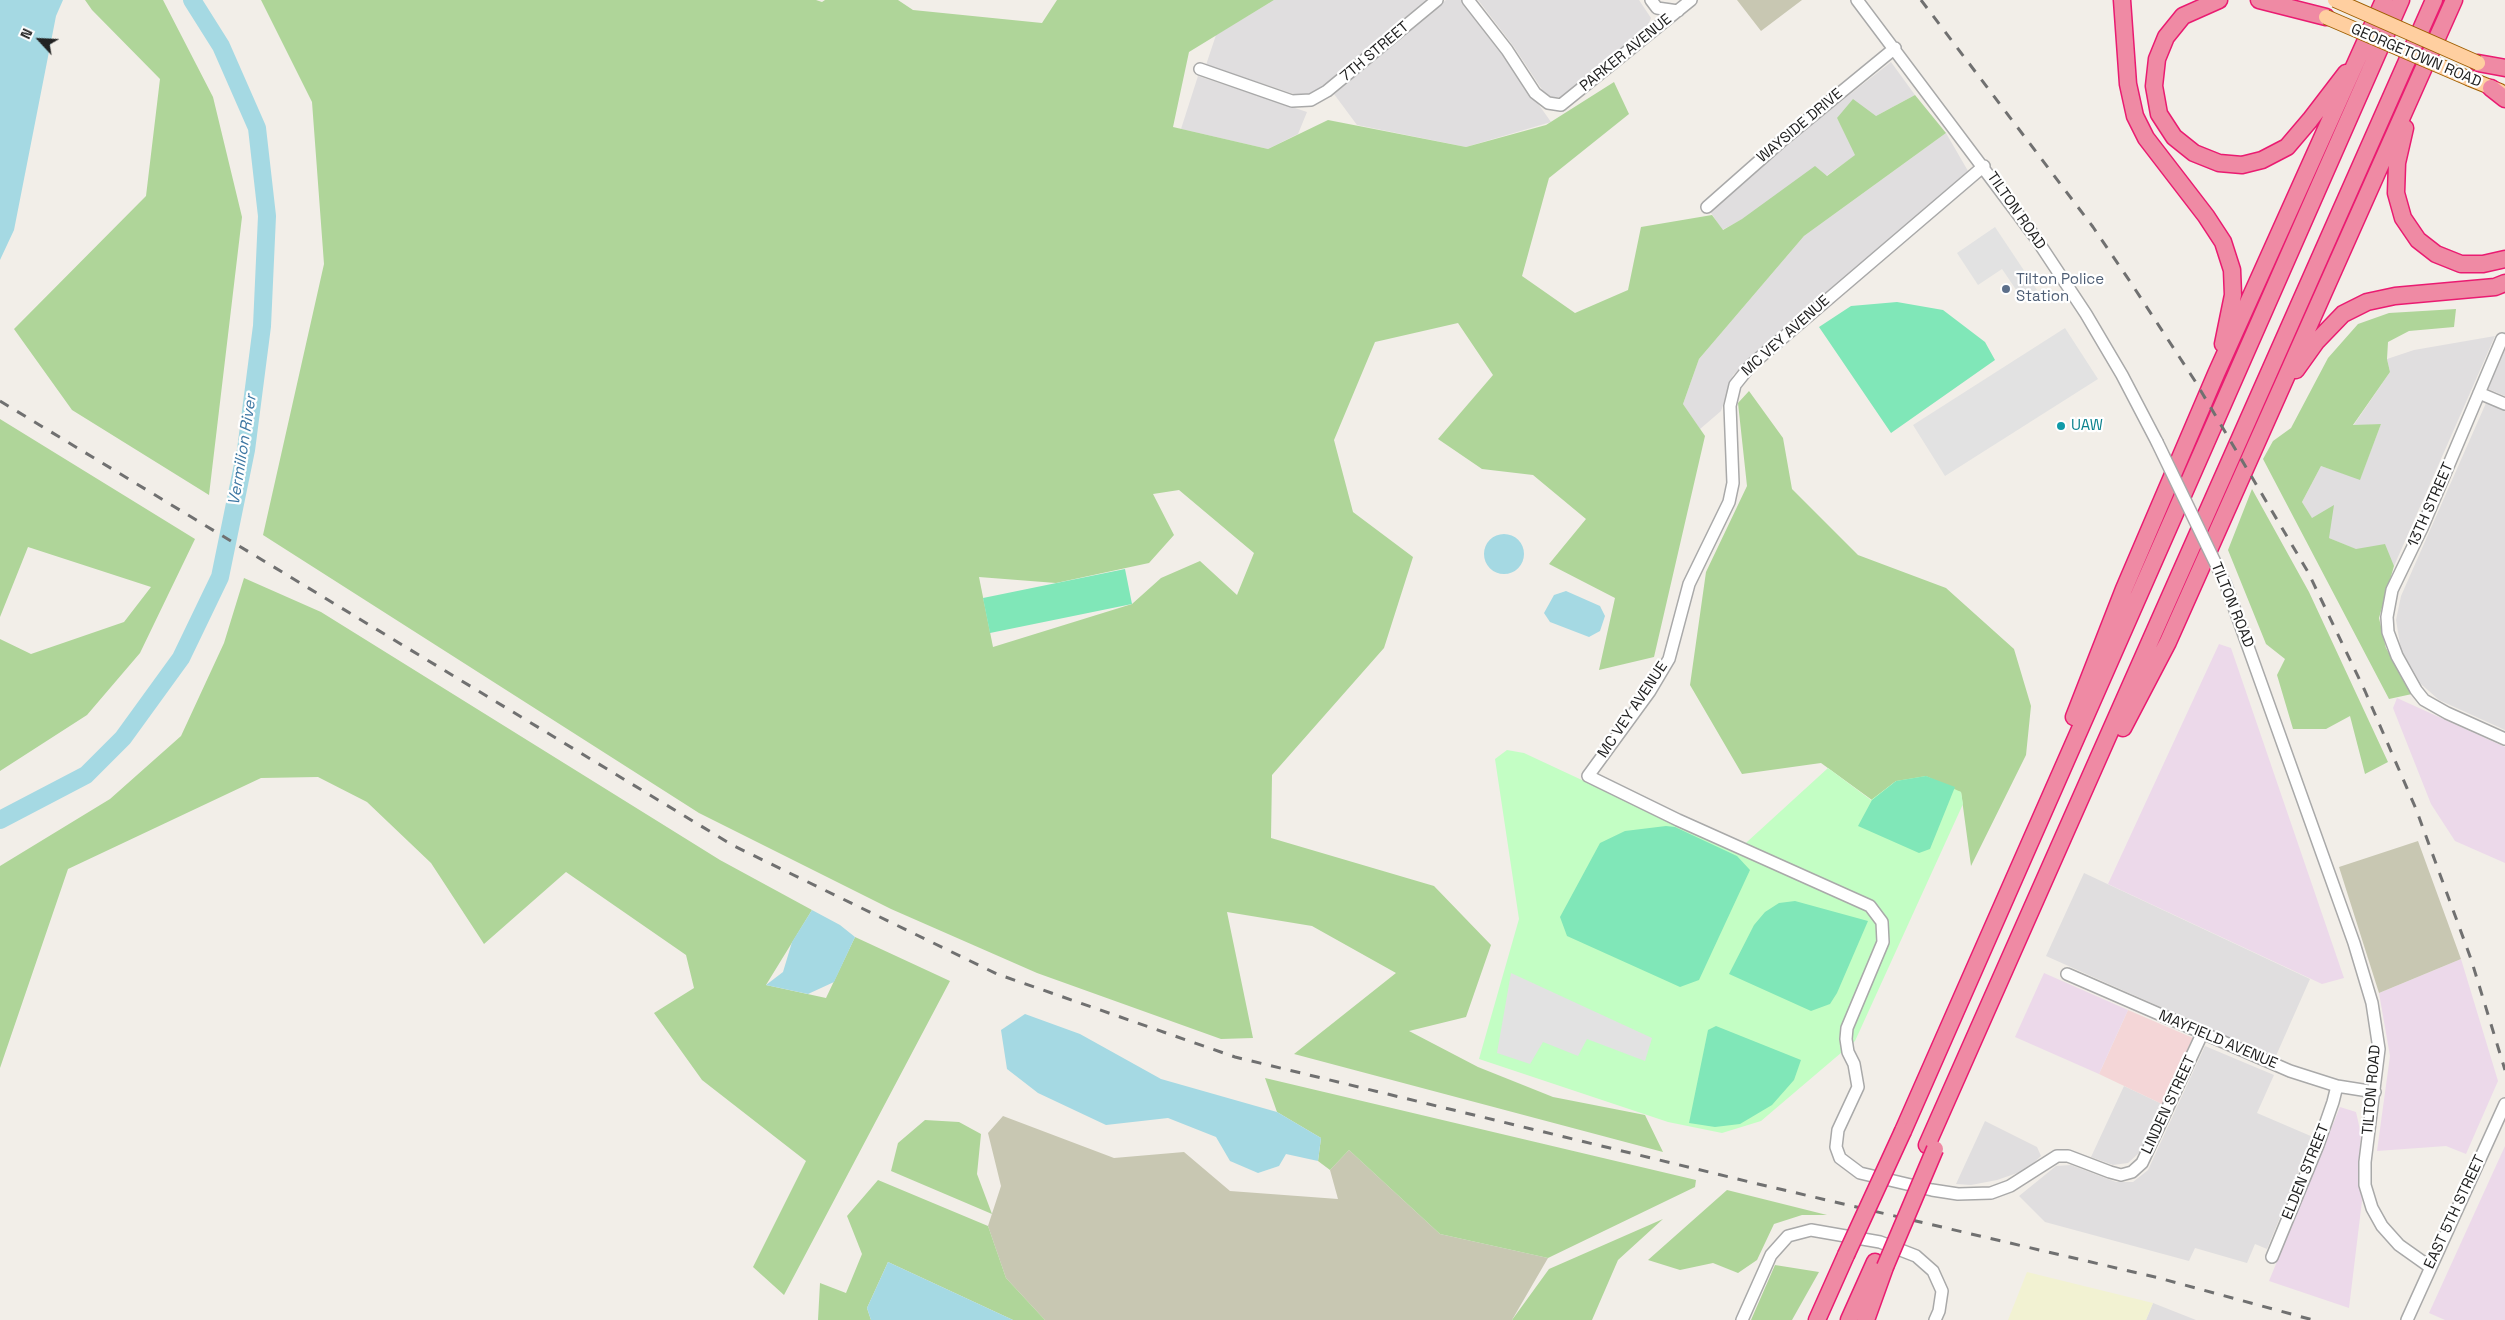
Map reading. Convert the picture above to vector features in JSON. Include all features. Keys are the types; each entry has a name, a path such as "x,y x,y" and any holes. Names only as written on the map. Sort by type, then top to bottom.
{"highway":[{"path":"2122,0 2128,84 2135,116 2146,138 2206,216 2223,242 2232,270 2233,295 2216,374"},
{"path":"2219,0 2183,16 2166,37 2157,59 2154,86 2159,114 2174,137 2194,153 2219,163 2242,165 2262,160 2287,147 2310,120 2365,47"},
{"path":"2258,0 2326,17"},
{"path":"1817,1320 1903,1131 2401,0"},
{"path":"1849,1320 1880,1264 2070,823 2434,0"},
{"path":"2070,823 2107,758 2168,642 2454,0"},
{"path":"2445,20 2459,0"},
{"path":"1987,938 2124,589 2216,374 2365,47 2383,1"},
{"path":"2478,63 2505,68"},
{"path":"2498,91 2505,99"},
{"path":"2414,92 2397,163 2396,193 2403,218 2418,240 2436,254 2461,264 2483,264 2505,259"},
{"path":"2267,417 2316,342 2343,314 2367,302 2395,296 2495,286 2505,283"},
{"path":"1866,1320 1880,1264"},
{"path":"1807,1320 1837,1274"}],"main road":[{"name":"GEORGETOWN ROAD","path":"2291,0 2498,91"},
{"name":"GEORGETOWN ROAD","path":"2335,0 2478,63 2505,77"}],"street":[{"name":"7TH STREET","path":"1200,69 1292,101 1311,100 1328,91 1436,0"},
{"name":"PARKER AVENUE","path":"1468,0 1507,50 1535,93 1548,102 1561,105 1691,0"},
{"path":"1651,0 1657,8 1678,12"},
{"name":"TILTON ROAD","path":"1857,0 1984,166 2086,314 2157,442 2226,585 2354,943 2372,1002 2379,1049 2365,1162 2365,1185 2372,1208 2382,1226 2399,1245 2430,1267"},
{"name":"WAYSIDE DRIVE","path":"1707,207 1784,139 1895,48"},
{"name":"MC VEY AVENUE","path":"1984,166 1751,365 1735,385 1730,406 1733,483 1729,502 1689,584 1669,659 1650,691 1588,776 1678,820 1870,906 1882,922 1883,942 1848,1028 1846,1039 1848,1052 1858,1075 1858,1087 1838,1130 1836,1147 1840,1158 1860,1173 1932,1190 1958,1194 1991,1193 2010,1186 2058,1156 2068,1156 2110,1172 2121,1174 2132,1172"},
{"name":"13TH STREET","path":"2502,339 2422,528 2392,590 2387,617 2388,632 2397,656 2416,690 2424,700 2447,713 2505,739"},
{"path":"2478,393 2505,404"},
{"name":"MAYFIELD AVENUE","path":"2067,974 2290,1071 2336,1086 2375,1092"},
{"name":"LINDEN STREET","path":"2132,1172 2142,1163 2202,1034"},
{"name":"ELDEN STREET","path":"2272,1258 2318,1145 2334,1102 2336,1086"},
{"name":"EAST 5TH STREET","path":"2407,1320 2505,1104"},
{"path":"1742,1320 1771,1255 1788,1236 1811,1230 1880,1242 1916,1256 1933,1271 1942,1291 1939,1311 1934,1320"}],"shaded area":[{"path":"1274,0 1429,0 1319,91 1308,95 1297,95 1206,65 1216,35"},
{"path":"1446,0 1462,0 1551,122 1466,147 1357,125 1334,94"},
{"path":"1478,0 1639,0 1651,18 1646,30 1564,97 1552,97 1543,91 1514,47"},
{"path":"1737,0 1802,0 1761,31"},
{"path":"1891,62 1915,95 1876,116 1837,118 1856,155 1826,176 1722,230 1710,211 1782,148"},
{"path":"1198,76 1307,112 1298,134 1268,149 1181,129"},
{"path":"1946,133 1968,171 1733,375 1721,411 1700,429 1683,404 1699,359 1804,236"},
{"path":"1995,227 2037,290 2023,300 2002,269 1978,285 1957,253"},
{"path":"2065,328 2098,379 1945,476 1913,425"},
{"path":"2495,336 2394,566 2322,535 2302,502 2321,466 2360,479 2381,424 2353,426 2390,372 2387,359 2414,350"},
{"path":"2505,344 2505,396 2486,388"},
{"path":"2486,403 2505,411 2505,730 2439,700 2421,684 2401,650 2396,620 2401,596"},
{"path":"2219,644 2231,648 2344,978 2322,984 2108,884"},
{"path":"2397,698 2505,747 2505,863 2455,841 2431,804 2393,708"},
{"path":"2418,841 2461,959 2379,993 2339,867"},
{"path":"2084,873 2310,979 2275,1058 2046,956"},
{"path":"2461,959 2498,1081 2466,1154 2446,1146 2377,1151 2390,1056 2379,993"},
{"path":"1511,973 1652,1038 1645,1061 1587,1039 1578,1056 1543,1042 1530,1064 1497,1053"},
{"path":"2044,973 2128,1010 2099,1074 2015,1037"},
{"path":"2128,1010 2193,1038 2162,1104 2099,1074"},
{"path":"2205,1046 2274,1075 2257,1113 2313,1137 2267,1249 2255,1244 2247,1263 2195,1248 2189,1261 2045,1222 2019,1196 2056,1166 2071,1165 2116,1182 2133,1182 2148,1170"},
{"path":"2124,1086 2162,1104 2140,1152 2128,1163 2113,1165 2091,1157"},
{"path":"2340,1107 2356,1112 2361,1134 2358,1172 2362,1201 2349,1308 2269,1281"},
{"path":"1003,1116 1114,1158 1184,1152 1230,1191 1338,1199 1330,1170 1349,1150 1440,1234 1548,1258 1512,1320 1045,1320 1006,1278 988,1226 1001,1186 988,1133"},
{"path":"1985,1121 2037,1147 2041,1156 2026,1170 1997,1180 1971,1185 1956,1184"},
{"path":"2505,1146 2505,1320 2445,1320 2429,1313"},
{"path":"2027,1272 2153,1303 2146,1320 2008,1320"},
{"path":"2153,1303 2196,1320 2146,1320"}],"green space":[{"path":"85,0 163,0 213,97 242,217 209,495 72,410 14,329 146,196 160,79 92,10"},
{"path":"261,0 816,0 822,2 825,0 898,0 913,10 1042,23 1057,0 1274,0 1189,52 1173,127 1268,149 1328,120 1466,147 1546,125 1614,82 1629,114 1549,178 1522,276 1575,313 1628,290 1641,227 1712,215 1723,230 1742,219 1815,166 1827,176 1855,155 1837,118 1853,99 1876,116 1915,95 1946,133 1804,236 1699,359 1683,404 1705,436 1654,657 1599,670 1615,598 1549,564 1586,519 1533,475 1482,469 1438,439 1493,375 1458,323 1375,342 1334,440 1353,512 1413,557 1384,648 1272,775 1271,838 1434,886 1491,945 1466,1017 1409,1031 1478,1067 1553,1097 1645,1115 1663,1152 1294,1054 1396,973 1312,926 1227,912 1253,1038 1221,1039 1037,973 891,909 699,813 263,535 324,264 312,102","holes":["1179,490 1254,553 1237,595 1200,561 1161,578 1132,604 993,647 979,577 1056,583 1149,563 1174,535 1153,494"]},
{"path":"1897,302 1943,310 1985,342 1995,360 1891,433 1819,327 1851,306"},
{"path":"2456,309 2454,327 2409,331 2388,342 2387,359 2390,372 2353,425 2381,424 2360,480 2321,466 2302,502 2312,518 2334,505 2329,538 2356,549 2385,544 2394,566 2379,618 2386,648 2412,694 2389,699 2263,459 2273,441 2291,428 2328,358 2358,324 2389,313"},
{"path":"1749,391 1783,438 1792,489 1858,555 1946,588 2014,649 2031,706 2026,755 1971,866 1961,792 1896,781 1872,800 1821,763 1742,774 1690,685 1706,572 1747,486 1738,403"},
{"path":"0,419 195,539 140,653 87,715 0,771 0,639 31,654 124,622 151,587 28,547 0,617"},
{"path":"2252,489 2309,592 2388,762 2365,774 2350,716 2326,729 2293,729 2277,675 2285,659 2266,644 2228,550"},
{"path":"1125,569 1132,604 990,633 983,598"},
{"path":"244,578 321,612 720,860 812,910 766,985 826,998 855,937 950,981 784,1295 753,1267 806,1161 702,1080 654,1013 694,988 686,955 566,872 484,944 431,863 367,802 318,777 261,778 68,869 0,1068 0,866 110,799 181,736 224,643"},
{"path":"1507,750 1524,753 1736,852 1828,768 1871,800 1896,781 1926,776 1961,792 1963,804 1855,1041 1761,1121 1722,1133 1668,1122 1479,1059 1519,919 1495,759"},
{"path":"1926,776 1955,787 1930,849 1919,853 1858,826 1872,800 1896,781"},
{"path":"1666,826 1675,827 1737,856 1750,870 1699,980 1680,987 1567,936 1560,917 1600,843 1625,831"},
{"path":"1795,901 1868,921 1837,993 1830,1004 1811,1011 1729,974 1754,925 1765,912 1779,903"},
{"path":"1716,1026 1801,1060 1794,1080 1772,1105 1740,1124 1715,1127 1689,1123 1708,1030"},
{"path":"1265,1078 1696,1180 1695,1187 1548,1258 1440,1234 1349,1150 1330,1170 1318,1161 1321,1138 1277,1112"},
{"path":"925,1120 959,1122 981,1134 977,1174 992,1214 891,1171 898,1143"},
{"path":"878,1180 988,1226 1006,1278 1045,1320 1013,1320 888,1262 867,1308 871,1320 818,1320 820,1283 846,1293 862,1254 847,1216"},
{"path":"1727,1190 1827,1215 1802,1215 1774,1224 1757,1260 1738,1273 1713,1263 1680,1270 1648,1260"},
{"path":"1663,1219 1618,1260 1592,1320 1512,1320 1549,1269"},
{"path":"1775,1265 1819,1272 1792,1320 1751,1320"}],"water":[{"path":"0,0 63,0 56,16 14,230 0,260"},
{"path":"1504,534 1518,540 1524,554 1518,568 1504,574 1490,568 1484,554 1490,540"},
{"path":"1566,591 1600,606 1605,616 1600,631 1589,637 1550,622 1544,613 1554,595"},
{"path":"812,910 840,925 855,937 834,982 808,994 766,985 783,972 792,942"},
{"path":"1025,1014 1080,1034 1161,1079 1277,1112 1321,1138 1318,1161 1286,1154 1279,1166 1258,1173 1230,1161 1216,1137 1168,1118 1106,1125 1038,1093 1007,1069 1001,1030"},
{"path":"888,1262 1013,1320 871,1320 867,1308"}],"waterway":[{"name":"Vermilion River","path":"0,820 86,775 123,738 181,658 220,577 246,450 262,326 267,216 257,128 221,46 192,0"}],"railway":[{"path":"1921,0 2093,227 2131,283 2195,381 2308,572 2365,691 2416,809 2471,959 2505,1070"},
{"path":"0,401 734,846 997,974 1235,1057 1754,1183 2159,1278 2313,1320"}],"place":[{"name":"Tilton Police Station","path":"2006,289"},
{"name":"UAW","path":"2061,426"}]}
